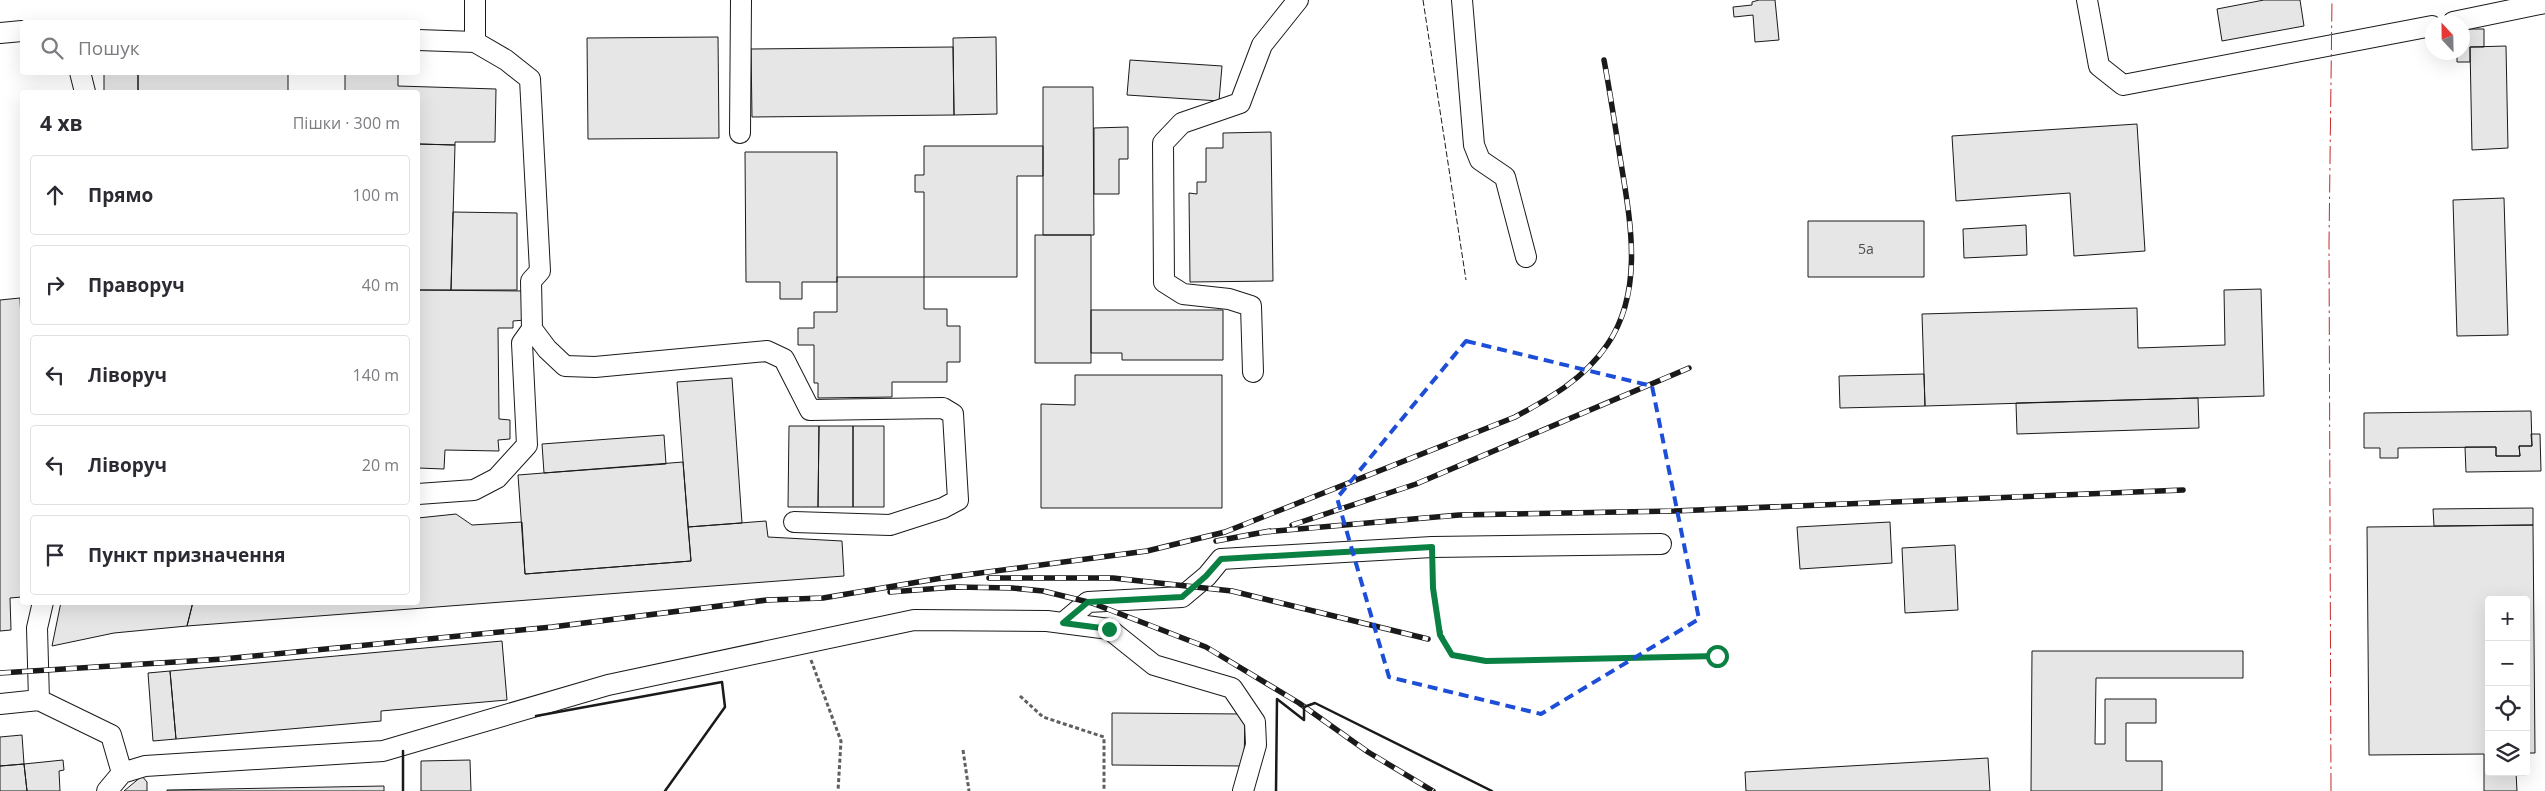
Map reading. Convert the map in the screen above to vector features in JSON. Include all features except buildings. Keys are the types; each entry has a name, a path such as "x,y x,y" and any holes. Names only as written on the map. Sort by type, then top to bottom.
{"street":[{"path":"475,0 475,42"},
{"path":"740,133 741,0"},
{"path":"1254,372 1251,306 1229,299 1184,294 1164,282 1163,143 1182,123 1240,103 1262,45 1298,0"},
{"path":"1462,0 1474,145 1480,160 1505,177 1526,257"},
{"path":"2087,0 2099,66 2123,85 2425,27"},
{"path":"2470,18 2545,3"},
{"path":"0,33 20,30"},
{"path":"420,40 475,42 506,60 530,79 540,271 531,281 532,329 547,349 565,366 595,367 767,351 784,359 810,410 942,408 953,414 958,500 943,508 890,525 794,522"},
{"path":"81,75 84,90"},
{"path":"420,494 474,490 498,478 528,445 522,343 532,329"},
{"path":"1063,623 1088,602 1182,597 1206,576 1221,559 1432,547 1661,544"},
{"path":"39,700 37,628 42,605"},
{"path":"107,791 122,773 145,766 383,751 608,685 914,620 1063,623 1109,629 1154,665 1232,688 1255,722 1256,745 1243,791"},
{"path":"0,704 39,700 111,736 122,773"}],"path":[{"path":"1432,547 1433,588 1440,635 1452,655 1486,661 1717,656"},
{"path":"804,643 841,740 838,791"},
{"path":"1020,696 1042,717 1104,737 1104,791"},
{"path":"963,750 969,791"}],"highlighted area":[{"path":"1466,341 1652,386 1699,619 1541,714 1389,677 1337,498"}],"railway":[{"path":"0,673 223,659 552,627 767,600 823,598 942,578 1147,551 1225,532 1515,417 1566,387 1598,357 1619,324 1626,301 1632,254 1628,205 1604,60"},
{"path":"1292,525 1416,484 1689,368"},
{"path":"1265,532 1459,515 1674,511 2183,490"},
{"path":"1216,541 1270,531"},
{"path":"989,578 1113,578 1232,591 1428,639"},
{"path":"890,592 955,587 1012,588 1043,591 1092,603 1206,647 1299,703 1368,752 1433,791"}],"fence":[{"path":"1423,0 1466,280"}],"wall":[{"path":"536,716 722,682 725,707 665,791"},
{"path":"1276,791 1277,699 1304,720 1304,707 1315,703 1492,791"},
{"path":"403,751 403,791"}],"power":[{"path":"2331,791 2329,243 2332,0"}],"route":[{"path":"1109,629 1063,623 1088,602 1182,597 1196,586 1221,559 1432,547 1433,588 1440,635 1452,655 1486,661 1717,656"}]}
